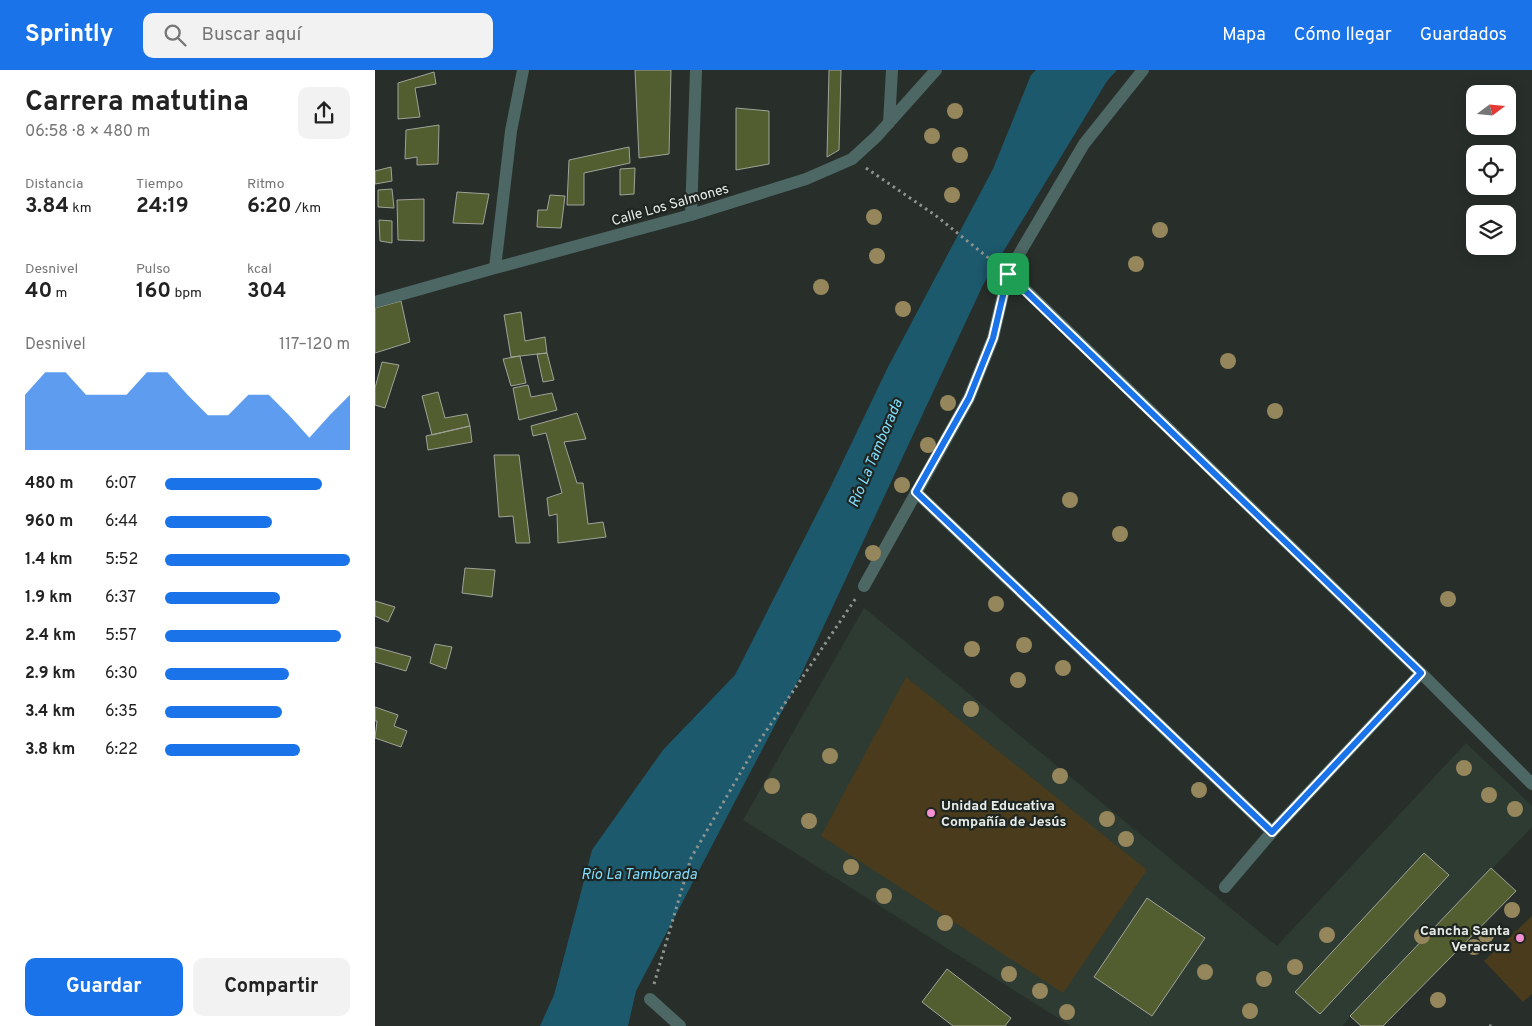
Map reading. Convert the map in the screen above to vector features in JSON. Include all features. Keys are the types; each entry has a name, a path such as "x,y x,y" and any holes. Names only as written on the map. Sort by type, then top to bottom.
{"street":[{"path":"495,268 511,131 523,70"},
{"path":"691,215 696,70"},
{"path":"889,123 892,70"},
{"name":"Calle Los Salmones","path":"375,302 691,215 806,180 852,159 877,136 936,70"},
{"path":"864,586 969,398 993,338 1008,274 1084,144 1143,70"},
{"path":"1008,274 1421,673 1532,784"},
{"path":"916,492 1272,832"},
{"path":"1225,887 1272,832 1421,673"},
{"path":"650,998 680,1026"}],"path":[{"path":"852,159 935,215 1008,274"},
{"path":"650,998 691,858 756,746 864,586"}],"shaded area":[{"name":"Unidad Educativa Compañía de Jesús","path":"864,608 1277,946 1466,743 1532,806 1532,827 1350,1016 1343,1026 1071,1026 743,820"},
{"path":"906,677 1147,870 1063,993 821,836"},
{"name":"Cancha Santa Veracruz","path":"1532,916 1532,994 1523,1002 1484,961"}],"water":[{"name":"Río La Tamborada","path":"1036,70 1117,70 1107,81 983,285 799,679 636,991 628,1026 540,1026 554,995 592,850 663,750 735,675 831,486 888,367 993,169 1031,75"}],"building":[{"path":"635,70 671,70 669,154 639,158"},
{"path":"829,70 841,70 839,150 827,157"},
{"path":"434,72 436,84 415,88 420,117 398,119 398,83"},
{"path":"736,108 769,111 769,164 736,170"},
{"path":"439,125 438,164 417,165 417,157 405,159 406,130"},
{"path":"629,147 630,163 584,173 584,205 567,205 569,160"},
{"path":"391,167 392,181 375,184 375,171"},
{"path":"635,168 634,194 620,195 620,169"},
{"path":"392,189 394,208 378,207 378,190"},
{"path":"457,192 489,194 483,224 453,223"},
{"path":"550,195 565,196 561,228 537,227 538,210 547,210"},
{"path":"424,199 424,241 398,240 397,200"},
{"path":"379,220 392,221 392,243 380,241"},
{"path":"401,301 410,342 375,353 375,308"},
{"path":"521,312 525,341 545,337 547,353 511,357 504,315"},
{"path":"547,353 554,380 543,382 537,354"},
{"path":"520,356 526,383 511,386 503,359"},
{"path":"382,362 399,365 385,408 375,405 375,388"},
{"path":"528,385 531,397 552,393 557,410 519,420 513,388"},
{"path":"438,392 445,418 467,414 470,426 432,435 422,396"},
{"path":"577,413 586,439 564,442 577,483 583,483 588,524 603,522 606,537 558,543 557,514 549,516 547,498 562,493 546,433 533,436 531,426"},
{"path":"470,426 472,442 428,450 426,436"},
{"path":"494,455 519,455 530,543 516,543 513,516 499,517"},
{"path":"465,568 495,570 492,597 462,593"},
{"path":"375,601 395,607 388,622 375,616"},
{"path":"435,644 452,647 446,669 430,663"},
{"path":"375,647 411,657 406,671 375,662"},
{"path":"375,707 398,715 394,726 407,731 401,747 375,738 377,721 375,721"},
{"path":"1424,853 1449,875 1320,1014 1295,992"},
{"path":"1491,868 1516,891 1383,1026 1361,1026 1350,1016"},
{"path":"1147,898 1205,938 1152,1016 1094,977"},
{"path":"947,969 1011,1018 1005,1026 953,1026 922,1002"}],"place":[{"name":"Unidad Educativa Compañía de Jesús","path":"931,813"},
{"name":"Cancha Santa Veracruz","path":"1520,938"}],"route":[{"path":"1008,274 1421,673 1272,832 916,492 969,398 993,338 1008,274"}]}
